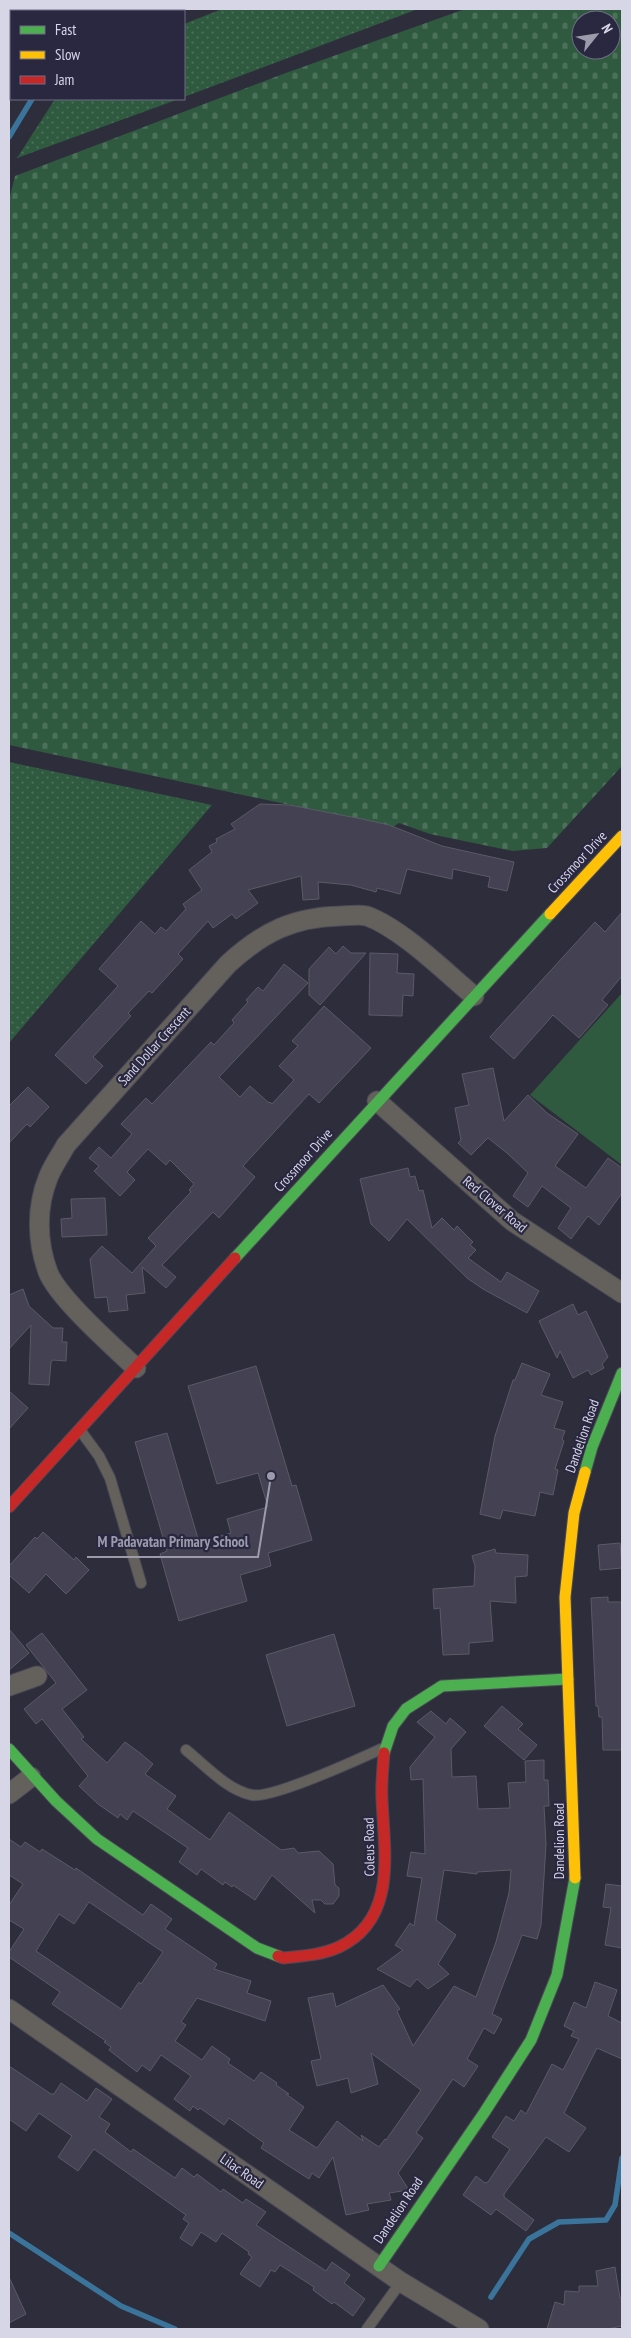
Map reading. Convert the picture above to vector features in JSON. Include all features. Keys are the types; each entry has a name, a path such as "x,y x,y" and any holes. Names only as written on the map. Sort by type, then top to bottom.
{"street":[{"name":"Crossmoor Drive","path":"9,1507 377,1101 622,836"},
{"name":"Sand Dollar Crescent","path":"136,1368 63,1296 49,1273 38,1228 38,1217 48,1178 66,1145 228,964 250,944 290,922 328,916 365,915 380,922 406,940 474,996"},
{"name":"Red Clover Road","path":"377,1101 512,1221 622,1293"},
{"name":"Dandelion Road","path":"379,2266 484,2113 531,2040 557,1975 575,1877 565,1597 574,1513 592,1447 622,1373"},
{"path":"9,1686 37,1676"},
{"name":"Coleus Road","path":"9,1749 32,1777 97,1840 257,1948 283,1958 304,1957 341,1946 365,1927 376,1911 384,1884 386,1851 382,1797 384,1747 393,1726 406,1709 442,1686 568,1679"},
{"path":"9,1794 32,1777"},
{"name":"Lilac Road","path":"9,2009 401,2282 479,2329"}],"lane":[{"path":"79,1429 99,1456 110,1478 141,1582"},
{"path":"186,1750 228,1785 252,1795 274,1793 384,1747"},
{"path":"367,2329 401,2282"}],"green space":[{"path":"222,9 418,9 185,97 185,24"},
{"path":"465,9 622,9 622,766 547,848 513,851 430,834 399,823 393,827 9,745 9,200 15,176 283,74"},
{"path":"54,100 176,100 17,158"},
{"path":"9,762 212,805 9,1043"},
{"path":"622,993 622,1165 530,1095"}],"building":[{"path":"260,804 289,805 389,825 442,846 514,862 507,891 488,887 490,877 453,869 452,879 407,869 400,894 377,888 376,892 351,885 318,882 319,899 303,900 301,876 248,890 258,903 236,919 232,914 213,928 208,921 178,954 183,959 152,993 149,991 128,1013 131,1016 93,1057 103,1066 86,1084 55,1055 118,986 99,969 141,921 155,934 161,927 166,931 186,909 183,904 202,890 189,870 212,852 209,846 217,842 216,839 235,829 231,824"},
{"path":"622,912 622,976 602,1000 608,1005 579,1038 553,1015 514,1059 490,1037 595,922 605,932"},
{"path":"343,946 351,953 366,953 320,1005 309,995 309,969 329,947 336,954"},
{"path":"370,953 398,954 397,973 414,974 413,996 403,995 402,1016 369,1015"},
{"path":"284,964 308,983 219,1077 240,1097 250,1086 272,1104 294,1080 279,1066 298,1046 292,1041 324,1006 371,1048 319,1103 309,1094 243,1166 255,1177 219,1218 213,1212 162,1265 176,1277 166,1288 142,1267 145,1293 126,1295 128,1310 109,1312 107,1297 95,1298 90,1259 102,1246 132,1273 156,1246 148,1238 191,1192 189,1190 194,1184 170,1160 166,1165 148,1149 127,1172 135,1180 120,1196 94,1171 99,1166 89,1158 99,1147 111,1158 132,1134 121,1124 146,1098 152,1104 211,1042 214,1045 234,1023 232,1020 248,1002 246,1000 258,987 263,991"},
{"path":"493,1068 504,1121 528,1095 547,1113 578,1134 555,1166 586,1188 608,1158 622,1168 622,1193 599,1225 588,1216 571,1239 558,1228 571,1208 542,1186 528,1207 513,1196 528,1173 507,1153 488,1138 471,1155 458,1143 461,1140 455,1108 469,1105 462,1074"},
{"path":"28,1087 49,1107 30,1127 27,1124 9,1143 9,1106"},
{"path":"408,1168 410,1177 415,1176 419,1191 423,1190 432,1228 442,1218 454,1230 457,1226 473,1242 470,1245 476,1250 468,1258 501,1282 507,1272 539,1291 527,1313 467,1278 407,1219 389,1241 371,1224 360,1179"},
{"path":"105,1198 107,1235 62,1237 61,1219 72,1218 71,1199"},
{"path":"23,1289 29,1306 53,1328 63,1328 62,1342 67,1342 66,1361 53,1360 51,1362 49,1385 29,1384 31,1325 9,1349 9,1295"},
{"path":"573,1304 578,1315 586,1311 608,1357 602,1364 604,1368 591,1375 588,1370 573,1378 560,1351 557,1358 539,1321"},
{"path":"522,1363 550,1374 541,1395 563,1402 554,1428 565,1431 562,1439 564,1441 555,1469 558,1470 553,1495 540,1492 535,1516 503,1510 500,1519 480,1514 495,1436 513,1380 515,1380"},
{"path":"256,1366 292,1486 296,1485 312,1540 268,1553 271,1566 240,1575 247,1601 179,1621 160,1554 167,1551 135,1442 167,1433 199,1542 231,1533 227,1519 268,1507 258,1473 217,1484 188,1386"},
{"path":"9,1391 28,1408 9,1429"},
{"path":"43,1532 74,1560 76,1557 89,1570 66,1594 46,1574 29,1593 9,1575 9,1566 35,1537 37,1539"},
{"path":"620,1543 622,1568 600,1570 598,1545"},
{"path":"495,1549 496,1553 528,1555 527,1576 515,1577 516,1603 490,1601 493,1641 469,1643 469,1654 443,1655 440,1608 434,1609 433,1589 474,1586 475,1566 472,1556"},
{"path":"608,1597 608,1602 622,1602 622,1750 603,1750 602,1717 599,1717 598,1706 596,1706 591,1598"},
{"path":"9,1629 29,1653 9,1670"},
{"path":"42,1633 87,1690 62,1709 84,1737 81,1739 107,1763 125,1742 140,1753 153,1764 145,1774 176,1796 167,1809 210,1840 229,1812 281,1850 294,1848 298,1853 319,1851 333,1864 335,1885 339,1888 339,1896 333,1904 325,1904 321,1900 312,1900 315,1913 272,1875 255,1900 233,1885 232,1887 225,1882 223,1885 201,1869 197,1875 179,1862 188,1848 133,1811 127,1820 120,1814 118,1818 98,1804 79,1786 88,1776 42,1719 36,1724 24,1709 56,1683 26,1645"},
{"path":"334,1634 355,1706 287,1726 266,1655"},
{"path":"502,1706 523,1724 518,1729 537,1745 524,1760 484,1726"},
{"path":"431,1711 446,1724 450,1718 466,1732 451,1749 452,1777 476,1776 478,1809 510,1808 508,1783 526,1782 525,1761 544,1760 544,1780 548,1780 549,1806 544,1806 546,1844 541,1925 537,1939 522,1935 492,2014 502,2019 494,2034 484,2028 467,2059 478,2066 464,2087 453,2079 416,2133 423,2138 398,2173 409,2190 389,2193 391,2200 367,2204 369,2210 346,2215 333,2157 319,2178 312,2173 309,2179 261,2148 264,2143 229,2118 224,2125 200,2108 198,2110 193,2106 190,2111 174,2099 191,2076 161,2055 150,2071 142,2065 137,2072 109,2050 111,2047 104,2042 106,2041 52,2004 60,1992 9,1957 9,1952 24,1929 9,1920 9,1905 23,1884 9,1875 9,1839 21,1847 25,1842 40,1852 42,1849 75,1870 76,1868 143,1915 151,1904 172,1919 165,1929 217,1964 214,1969 251,1981 247,1993 271,2001 265,2021 197,1998 181,2022 186,2025 175,2041 202,2060 212,2046 230,2059 228,2063 254,2081 261,2072 277,2083 276,2085 289,2094 286,2094 304,2107 289,2130 317,2148 337,2121 363,2141 361,2135 379,2147 421,2090 371,2053 378,2084 351,2093 348,2078 317,2086 311,2061 321,2059 308,1998 333,1993 336,2007 383,1985 400,2009 397,2011 413,2046 454,1986 476,1997 496,1942 509,1893 511,1870 477,1872 477,1874 444,1870 436,1920 456,1935 438,1964 449,1974 428,1989 417,1979 410,1987 377,1969 403,1950 395,1945 410,1923 414,1926 422,1878 407,1876 411,1852 425,1854 423,1779 411,1780 410,1767 435,1737 417,1722","holes":["89,1902 163,1952 141,1984 139,1982 121,2009 36,1951 59,1914 74,1924"]},
{"path":"606,1884 622,1886 622,1948 605,1945 611,1908 603,1907"},
{"path":"595,1982 617,1990 608,2016 622,2023 622,2059 597,2048 564,2113 586,2128 569,2152 546,2137 504,2194 504,2197 534,2220 526,2231 496,2209 491,2215 463,2195 476,2176 485,2183 488,2182 510,2149 492,2137 506,2116 514,2121 521,2110 526,2114 552,2064 563,2070 579,2039 571,2036 574,2031 564,2026 574,2002 586,2008"},
{"path":"9,2066 51,2094 54,2094 61,2083 87,2101 96,2088 112,2099 99,2117 110,2124 105,2132 131,2152 133,2149 175,2178 182,2168 194,2177 197,2174 221,2192 223,2189 243,2203 246,2199 266,2212 256,2225 326,2271 332,2262 350,2275 344,2283 365,2299 353,2316 334,2302 332,2304 313,2290 314,2287 280,2265 275,2272 271,2270 260,2287 240,2274 252,2257 248,2254 249,2252 222,2233 216,2242 201,2232 192,2246 180,2238 189,2223 183,2219 186,2215 94,2149 78,2171 58,2157 72,2136 39,2113 26,2131 9,2119"},
{"path":"615,2267 620,2298 622,2298 622,2326 607,2329 547,2329 555,2302 564,2305 565,2291 579,2292 579,2286 598,2286 596,2271"},
{"path":"9,2277 26,2314 9,2323"}],"waterway":[{"path":"9,137 31,100"},
{"path":"491,2297 529,2239 559,2222 606,2220 615,2205 622,2158"},
{"path":"9,2233 121,2306 175,2329"}],"traffic: fast":[{"path":"235,1258 550,914"},
{"path":"585,1472 592,1447 622,1373"},
{"path":"384,1753 393,1726 406,1709 442,1686 568,1679"},
{"path":"9,1749 56,1801 97,1839 257,1948 278,1956"},
{"path":"379,2266 484,2113 531,2040 557,1975 575,1878"}],"traffic: slow":[{"path":"550,914 622,836"},
{"path":"575,1878 565,1597 574,1513 585,1472"}],"traffic: jam":[{"path":"9,1507 235,1258"},
{"path":"278,1956 283,1958 305,1956 332,1950 358,1935 371,1919 379,1902 385,1861 382,1788 384,1753"}],"place":[{"name":"M Padavatan Primary School","path":"271,1476"}]}
